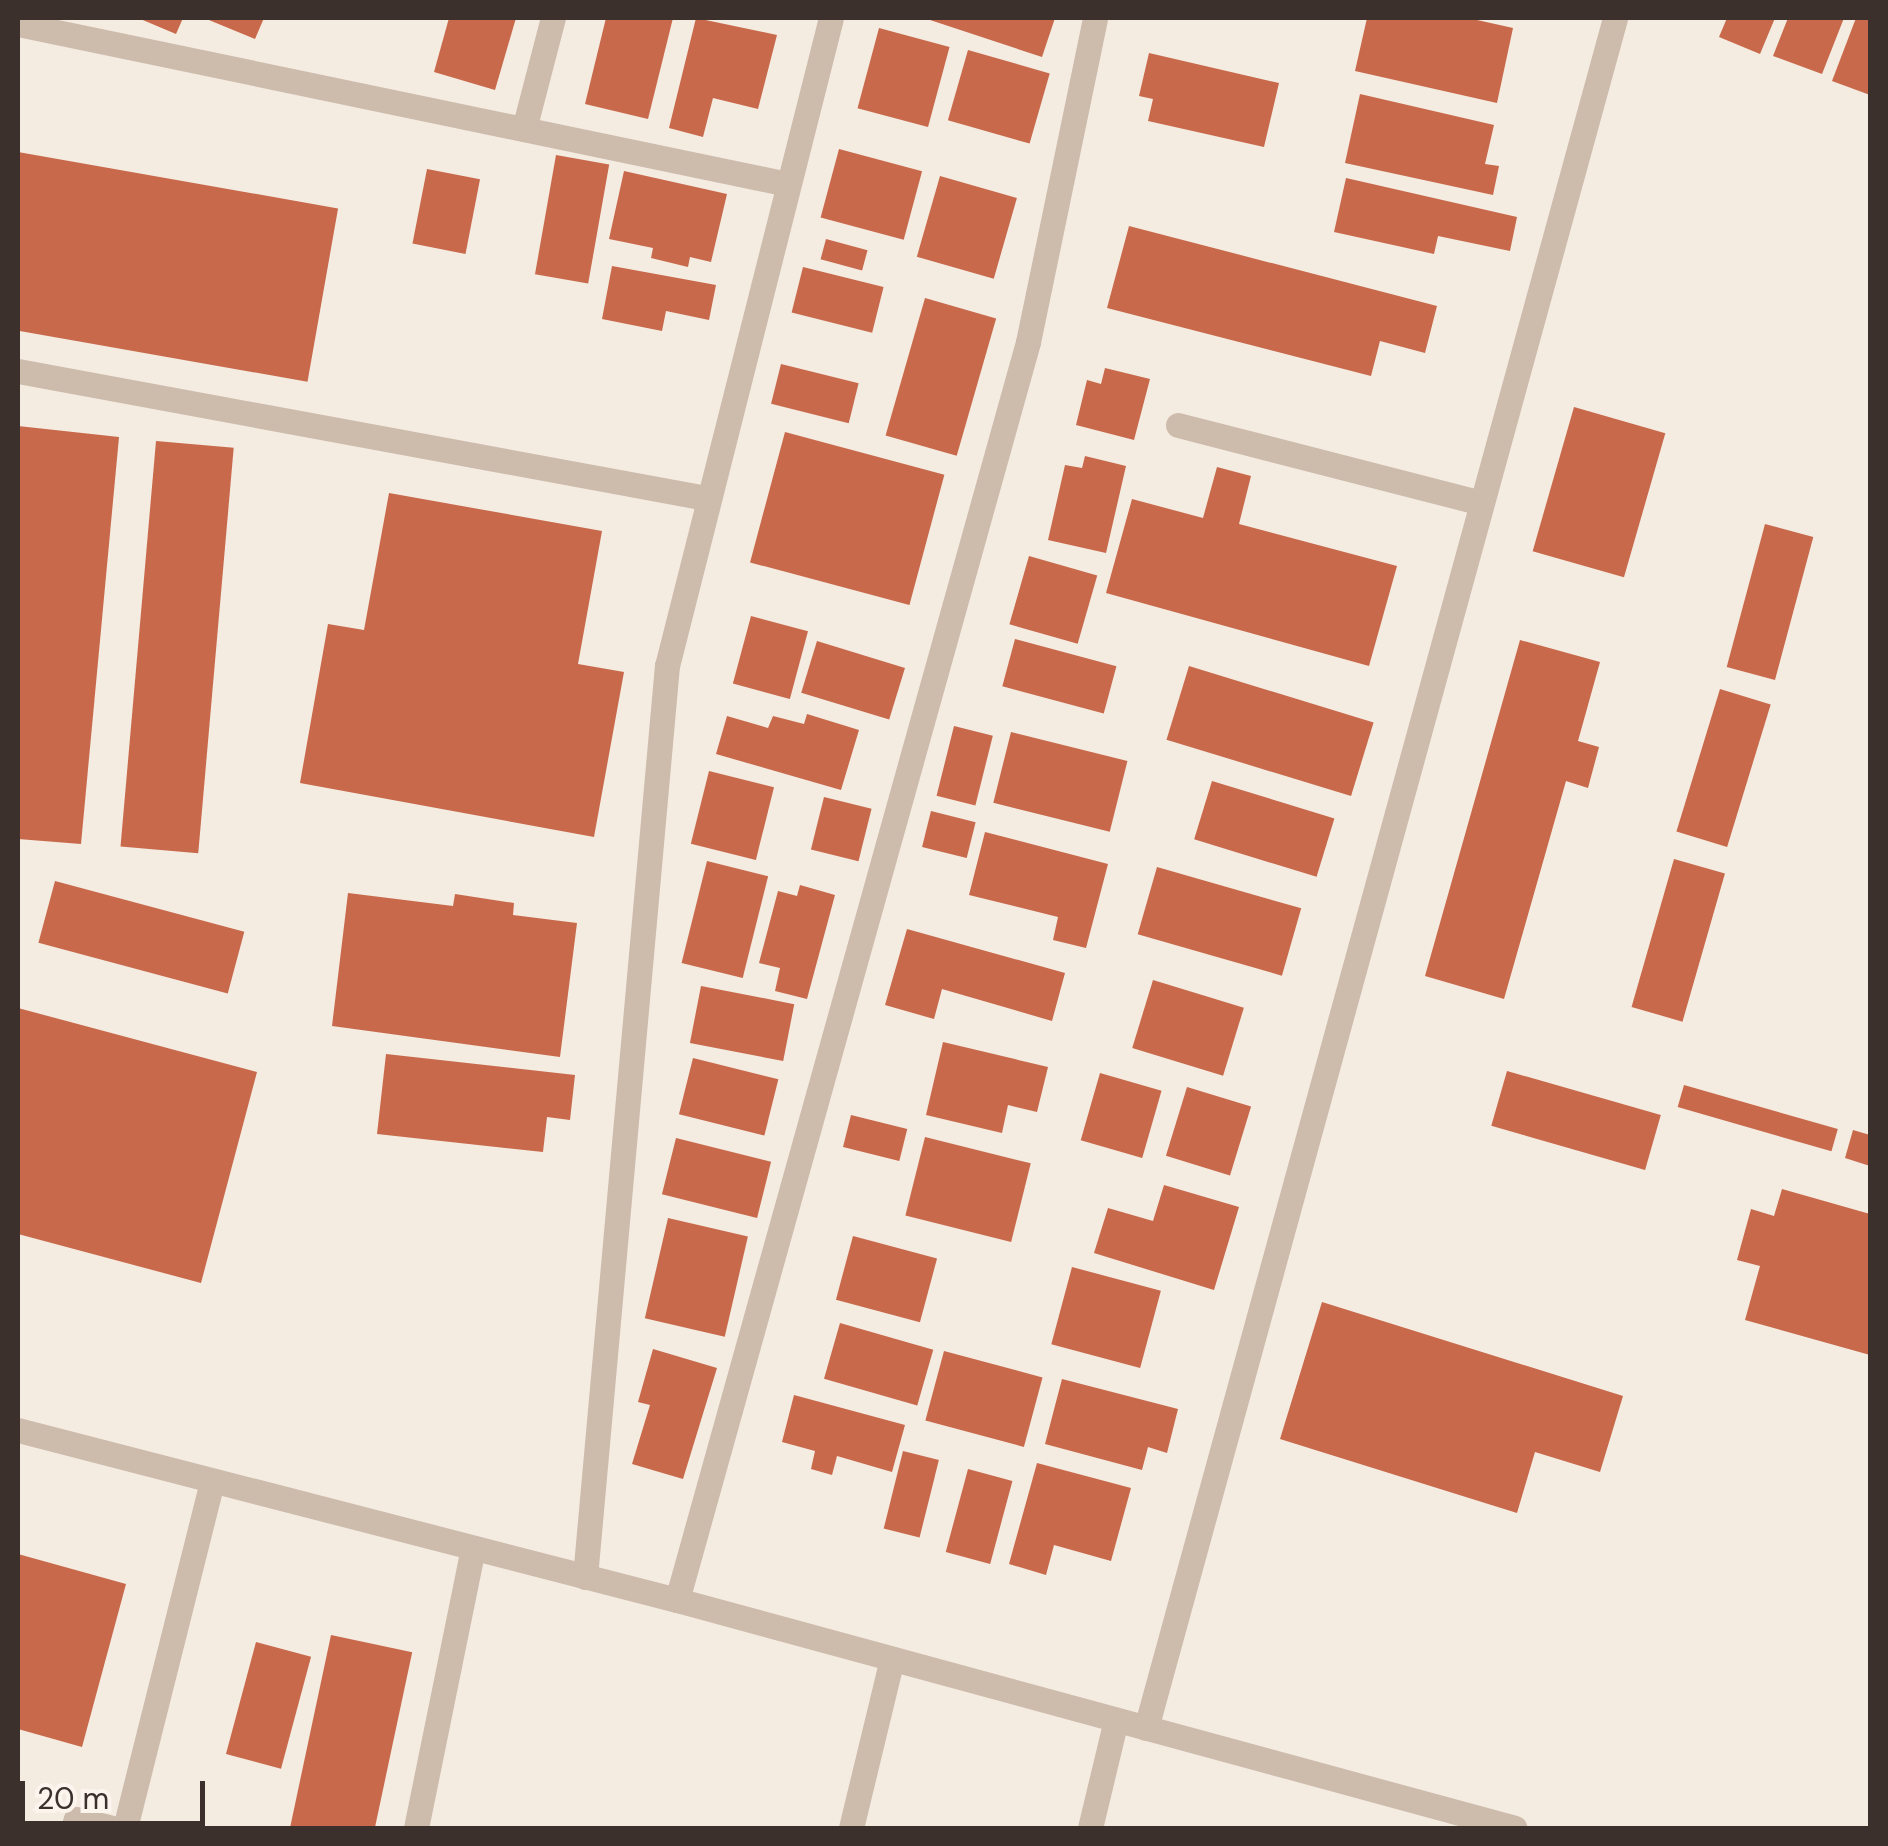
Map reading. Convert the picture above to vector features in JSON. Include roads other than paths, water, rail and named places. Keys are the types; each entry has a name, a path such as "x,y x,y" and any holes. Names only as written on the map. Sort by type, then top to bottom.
{"street":[{"path":"524,129 553,18"},
{"path":"585,1577 666,666 831,18"},
{"path":"677,1600 1028,342 1095,18"},
{"path":"1146,1728 1615,18"},
{"path":"18,24 788,184"},
{"path":"18,371 706,498"},
{"path":"1178,424 1481,503"},
{"path":"18,1430 677,1600 1515,1828"},
{"path":"125,1828 212,1482"},
{"path":"416,1828 472,1549"},
{"path":"851,1828 892,1659"},
{"path":"1090,1828 1116,1720"},
{"path":"73,1828 76,1820 111,1828"}]}
